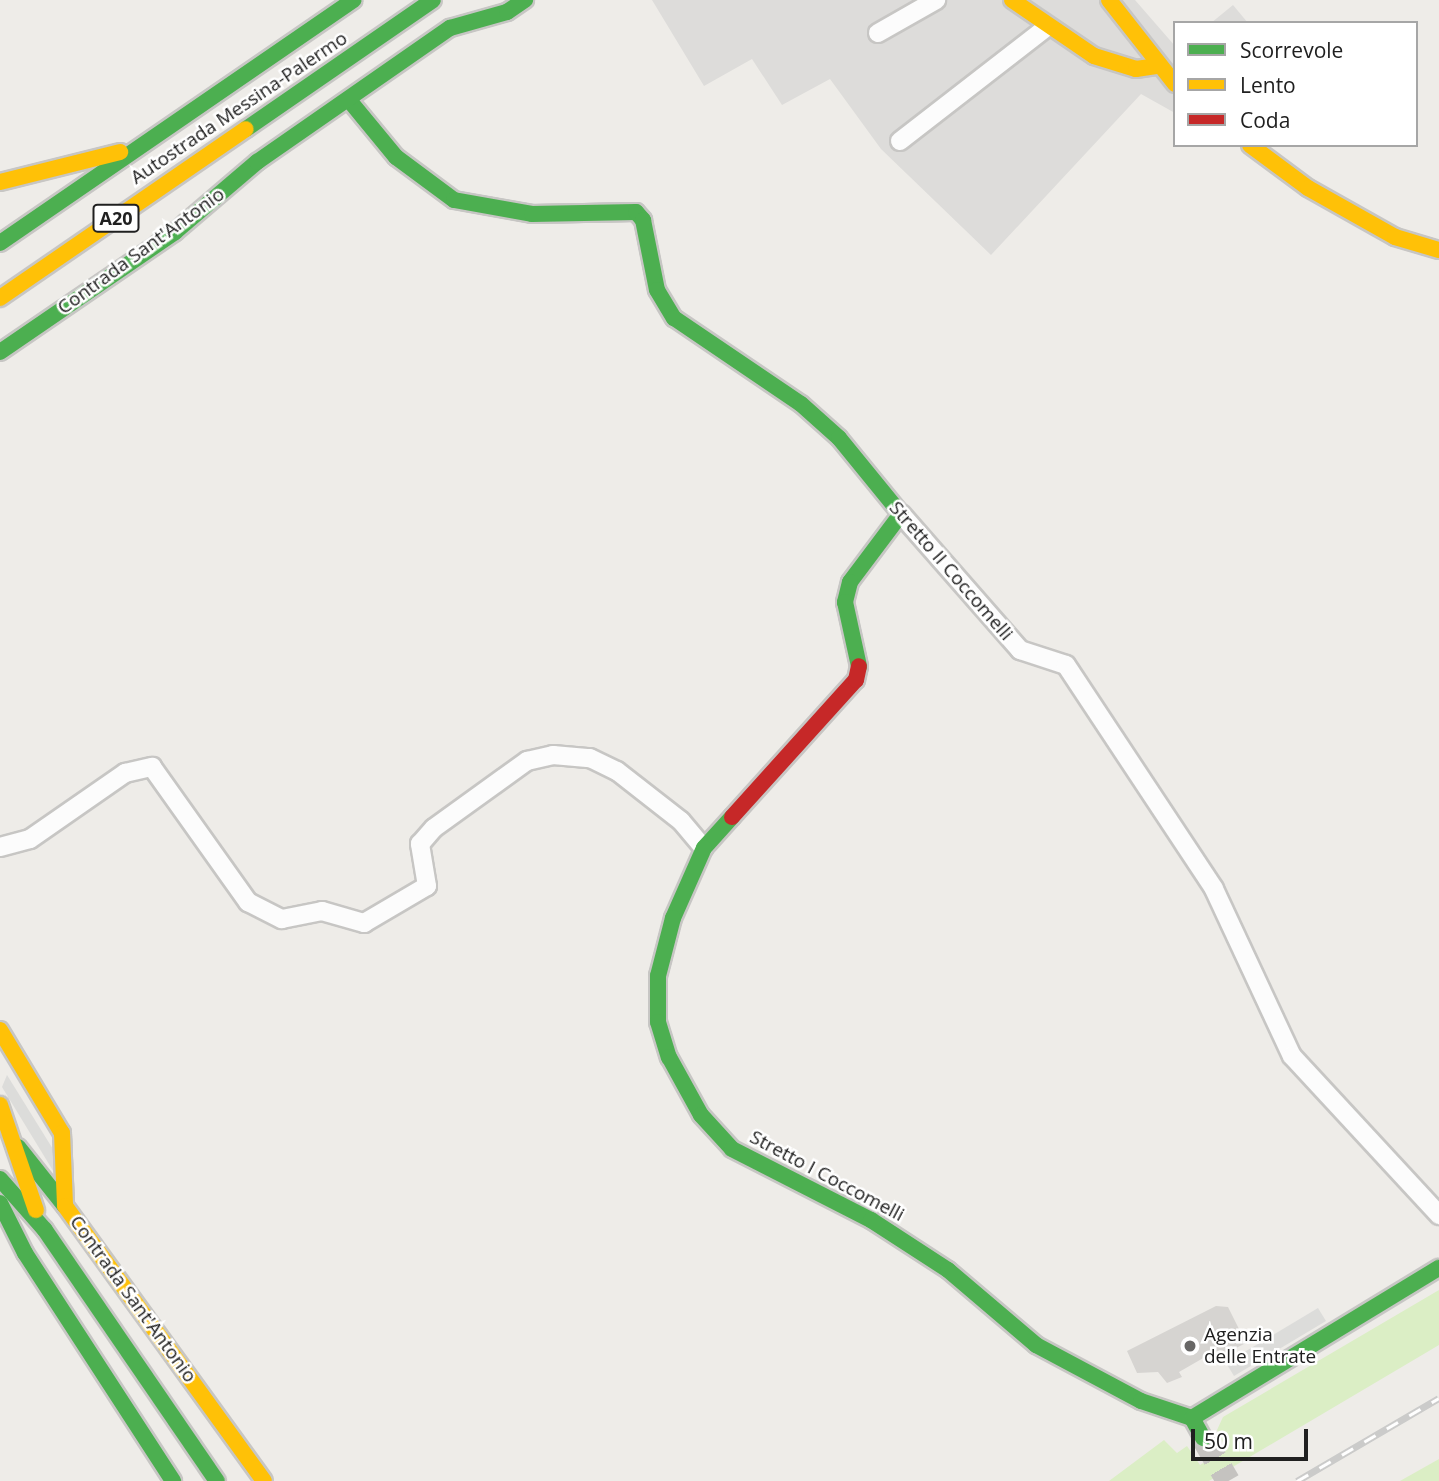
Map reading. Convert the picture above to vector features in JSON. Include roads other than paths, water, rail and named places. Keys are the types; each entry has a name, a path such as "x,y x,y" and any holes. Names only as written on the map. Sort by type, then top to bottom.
{"main road":[{"name":"Autostrada Messina-Palermo","path":"0,243 353,0"},
{"name":"Autostrada Messina-Palermo","path":"0,298 433,0"},
{"name":"Contrada Sant'Antonio","path":"0,352 175,232 257,162 450,28 507,12 525,0"},
{"path":"1012,0 1047,27 1115,64 1136,69 1158,66"},
{"path":"1109,0 1173,82"},
{"name":"Stretto II Coccomelli","path":"349,100 396,157 454,200 531,214 636,212 643,220 657,290 674,318 801,404 839,438 901,514"},
{"path":"91,257 182,193 231,139"},
{"path":"0,182 141,146"},
{"path":"1253,147 1308,188 1395,237 1439,250"},
{"name":"Stretto I Coccomelli","path":"901,514 850,582 845,602 858,653 856,680 704,848 673,918 658,976 658,1022 669,1057 701,1115 732,1149 871,1220 948,1270 1036,1345 1141,1401 1192,1418"},
{"name":"Contrada Sant'Antonio","path":"0,1030 62,1133 65,1206 264,1481"},
{"path":"0,1105 14,1142 26,1189 45,1230"},
{"path":"0,1124 65,1206"},
{"path":"0,1179 45,1230 217,1481"},
{"path":"1,1209 25,1253 173,1481"},
{"path":"1203,1438 1192,1418 1210,1403 1439,1268"}],"street":[{"path":"878,33 936,0"},
{"path":"900,141 1047,27"},
{"name":"Stretto II Coccomelli","path":"901,514 1020,650 1066,665 1214,889 1292,1056 1439,1214"},
{"path":"0,847 30,839 125,773 152,767 248,902 282,919 322,911 364,923 427,886 420,844 434,828 527,761 553,755 590,758 617,771 681,821 704,848"},
{"path":"1,1250 25,1253"}],"tunnel":[{"path":"1203,1438 1228,1481"}],"railway":[{"path":"1297,1481 1439,1398"}],"place":[{"name":"Agenzia delle Entrate","path":"1190,1346"}]}
